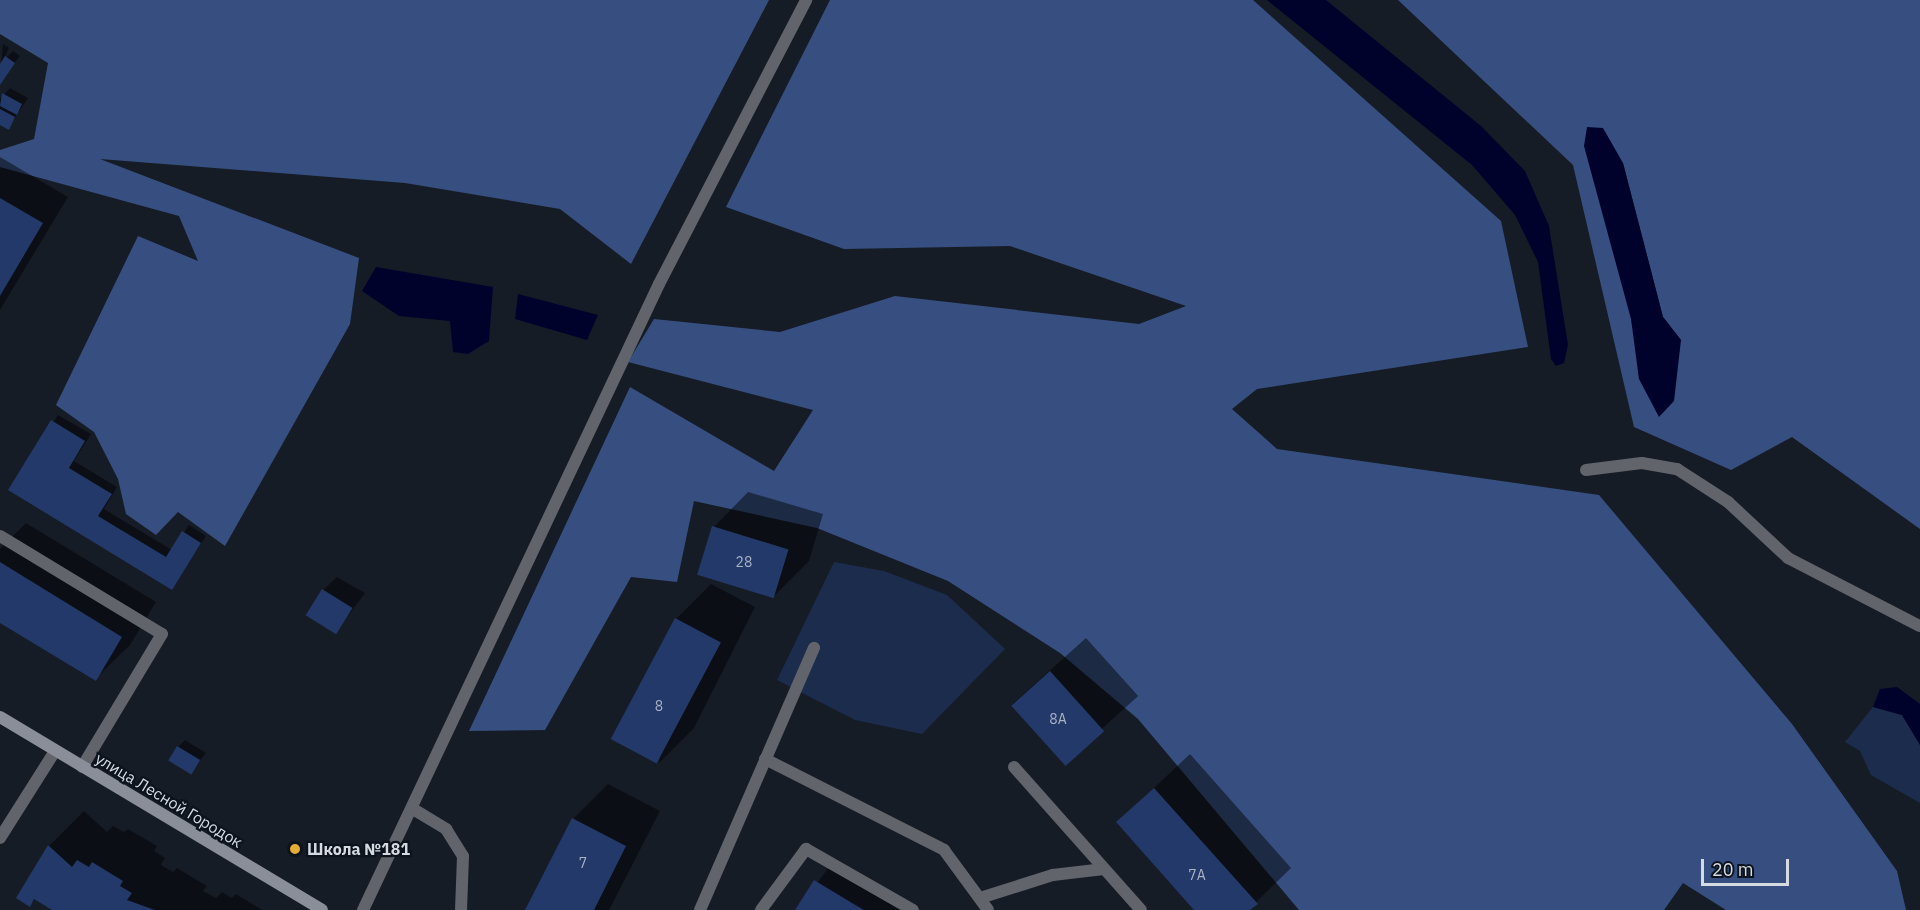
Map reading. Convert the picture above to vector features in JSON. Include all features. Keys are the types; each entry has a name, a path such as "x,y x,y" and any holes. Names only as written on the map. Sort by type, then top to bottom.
{"street":[{"name":"улица Лесной Городок","path":"0,717 322,910"}],"lane":[{"path":"363,910 659,284 806,0"},
{"path":"1586,470 1642,463 1677,469 1728,502 1788,558 1920,626"},
{"path":"0,536 162,634 82,767"},
{"path":"700,910 814,648"},
{"path":"0,838 55,751"},
{"path":"765,759 944,850 988,910"},
{"path":"1014,767 1141,910"},
{"path":"412,809 446,829 463,856 461,910"},
{"path":"761,910 806,849 913,910"},
{"path":"981,898 1053,875 1104,869"}],"shaded area":[{"path":"0,0 769,0 631,264 560,209 405,183 100,159 359,258 350,324 225,546 178,512 156,535 126,514 118,479 94,432 56,405 138,236 198,261 179,216 0,167 0,150 34,139 48,63 0,34"},
{"path":"830,0 1253,0 1501,221 1528,347 1257,389 1232,409 1277,449 1599,495 1792,724 1897,871 1906,910 1726,910 1683,883 1664,910 1299,910 1138,719 1060,653 948,581 817,528 694,501 677,582 631,577 545,730 469,731 630,387 774,471 813,410 628,362 654,319 780,332 895,296 1139,324 1186,306 1010,246 844,249 726,207"},
{"path":"1267,0 1326,0 1481,126 1525,171 1549,226 1568,345 1564,363 1556,366 1551,359 1538,262 1515,215 1472,165"},
{"path":"1398,0 1920,0 1920,529 1792,437 1731,470 1634,427 1573,165","holes":["1623,163 1663,317 1681,340 1639,379"]},
{"path":"1587,127 1603,128 1623,163 1663,317 1681,340 1674,401 1659,417 1639,379 1631,319 1584,146"},
{"path":"376,267 493,287 489,341 468,354 453,352 450,321 399,316 362,291"},
{"path":"518,294 598,315 587,340 515,319"},
{"path":"834,562 884,571 947,595 1005,649 922,734 855,720 777,680"},
{"path":"1897,687 1920,704 1920,745 1902,715 1873,707 1880,689"},
{"path":"1873,707 1902,715 1920,745 1920,803 1871,775 1860,751 1845,742"}],"building":[{"path":"5,56 15,63 0,85 0,64"},
{"path":"2,93 22,104 17,115 0,106"},
{"path":"0,109 15,117 9,130 0,125"},
{"path":"0,198 43,223 0,296"},
{"path":"51,420 85,441 69,468 112,494 98,516 166,557 182,531 201,543 172,590 8,490"},
{"path":"712,526 789,549 774,598 697,575"},
{"path":"0,562 122,637 96,681 0,623"},
{"path":"322,589 353,608 336,634 306,615"},
{"path":"675,618 721,642 657,763 611,739"},
{"path":"1050,671 1104,731 1066,766 1011,706"},
{"path":"177,746 200,760 191,774 168,761"},
{"path":"1154,788 1258,904 1250,910 1194,910 1116,822"},
{"path":"572,818 626,846 594,910 525,910"},
{"path":"48,845 72,867 77,860 89,867 92,862 123,881 120,886 132,893 127,900 155,910 52,910 34,899 30,907 16,898"},
{"path":"814,880 852,903 864,910 795,910"}],"place":[{"name":"Школа №181","path":"295,849"}]}
